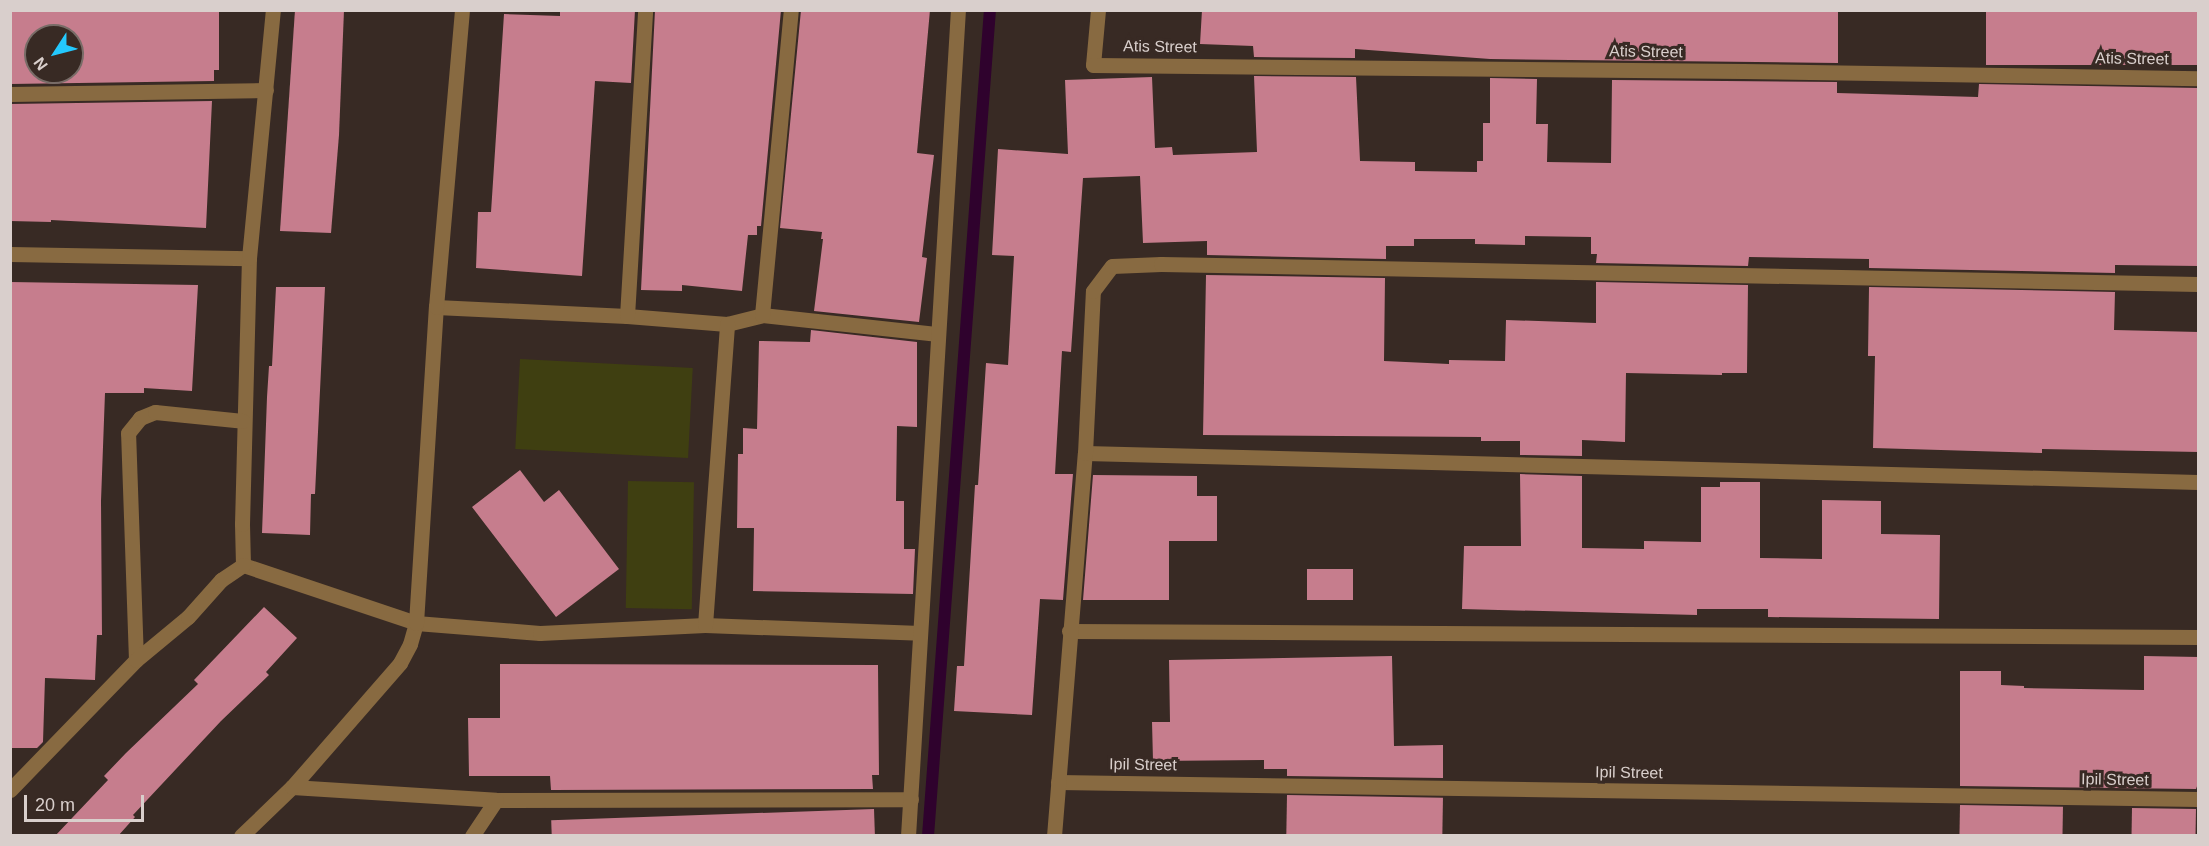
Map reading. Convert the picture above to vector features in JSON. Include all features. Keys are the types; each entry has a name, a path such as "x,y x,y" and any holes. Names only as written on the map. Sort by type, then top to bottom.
{"street":[{"path":"243,565 243,421 249,258 273,10"},
{"path":"241,836 292,787 400,663 410,644 416,623 436,307 462,10"},
{"path":"627,316 645,10"},
{"path":"762,315 791,10"},
{"path":"908,836 936,334 958,10"},
{"name":"Atis Street","path":"1098,10 1093,65 1719,70 2199,78"},
{"path":"10,94 266,90"},
{"path":"10,254 249,258"},
{"path":"1054,836 1085,453 1093,291 1112,266 1173,265 2199,284"},
{"path":"436,307 627,316 727,324 762,315 936,334"},
{"path":"705,625 727,324"},
{"path":"136,660 128,433 140,418 155,412 243,421"},
{"path":"1085,453 2199,482"},
{"path":"243,565 416,623 540,633 705,625 920,633"},
{"path":"10,790 136,660 188,617 221,580 243,565"},
{"path":"1069,631 2199,637"},
{"name":"Ipil Street","path":"1058,782 2199,799"},
{"path":"292,787 496,800 911,799"},
{"path":"472,836 496,800"}],"shaded area":[{"path":"520,359 693,368 688,458 515,449"},
{"path":"628,481 694,482 692,609 626,608"}],"building":[{"path":"10,10 219,10 219,70 214,70 214,81 84,83 84,24 24,24 24,84 10,84"},
{"path":"295,10 344,10 339,135 331,233 280,231"},
{"path":"560,10 635,10 631,83 595,81 582,276 476,268 478,212 491,212 504,14 560,16"},
{"path":"655,10 781,10 761,226 757,226 757,235 748,235 742,291 682,285 682,291 641,290"},
{"path":"801,10 930,10 917,153 934,155 922,257 927,258 919,322 814,311 822,232 780,228"},
{"path":"1202,10 1838,10 1838,63 1490,59 1355,49 1355,58 1254,57 1253,46 1200,44"},
{"path":"1986,10 2198,10 2198,65 1986,65"},
{"path":"1254,76 1356,77 1360,161 1415,162 1415,171 1477,172 1477,161 1483,161 1483,123 1490,123 1490,78 1537,79 1536,124 1548,124 1547,162 1611,163 1612,80 1837,82 1837,93 1978,97 1979,84 2199,88 2199,266 2115,265 2115,273 1869,268 1869,259 1749,257 1748,266 1596,263 1597,254 1591,254 1591,237 1525,236 1525,245 1475,244 1475,239 1414,239 1414,246 1386,246 1386,259 1207,255 1207,241 1143,243 1140,176 1083,178 1071,352 1062,351 1055,474 1073,474 1063,600 1040,599 1032,715 954,711 957,666 964,666 975,485 978,485 986,363 1008,365 1014,256 992,255 998,149 1068,154 1065,80 1152,77 1155,148 1172,147 1173,155 1257,152"},
{"path":"212,101 206,228 51,220 51,222 10,221 10,104"},
{"path":"1206,275 1385,278 1384,361 1449,364 1449,360 1505,361 1506,320 1596,323 1596,282 1748,285 1747,373 1722,373 1722,375 1626,373 1625,442 1582,440 1582,456 1520,455 1520,441 1481,441 1481,437 1203,435"},
{"path":"10,282 198,285 192,391 144,388 144,393 105,393 101,501 102,635 97,635 95,680 45,678 43,742 37,748 10,748"},
{"path":"276,287 325,287 315,494 311,494 310,535 262,533 267,397 269,366 272,366"},
{"path":"1869,287 2115,292 2114,330 2199,332 2199,452 2042,449 2042,453 1873,448 1875,356 1868,356"},
{"path":"811,330 917,342 917,427 897,426 896,501 904,501 904,549 915,549 913,594 753,591 754,528 737,528 738,454 743,454 743,428 757,429 759,341 810,342"},
{"path":"520,470 544,502 559,490 619,569 556,617 472,507"},
{"path":"1520,474 1582,476 1582,548 1644,549 1644,541 1701,542 1701,487 1720,487 1720,482 1760,482 1760,558 1822,559 1822,500 1881,501 1881,534 1940,535 1939,619 1768,617 1768,609 1697,609 1697,615 1462,609 1464,546 1521,546"},
{"path":"1093,475 1197,476 1197,496 1217,496 1217,541 1169,541 1169,600 1083,600"},
{"path":"1307,569 1353,569 1353,600 1307,600"},
{"path":"264,607 297,638 266,672 269,675 221,721 133,815 135,817 118,836 55,836 108,780 104,776 198,684 194,680"},
{"path":"1392,656 1394,746 1443,745 1443,778 1287,776 1287,769 1264,769 1264,760 1153,761 1152,722 1170,722 1169,660"},
{"path":"2144,656 2199,657 2199,781 2196,789 1960,786 1960,671 2001,671 2001,685 2024,686 2024,688 2144,690"},
{"path":"500,664 878,665 879,775 872,775 873,789 551,790 550,776 469,776 468,718 500,718"},
{"path":"1287,795 1443,798 1442,836 1286,836"},
{"path":"1960,805 2063,807 2062,836 1959,836"},
{"path":"2132,808 2196,809 2196,836 2132,836"},
{"path":"874,809 875,836 552,836 551,820"}],"waterway":[{"path":"928,836 990,10"}]}
